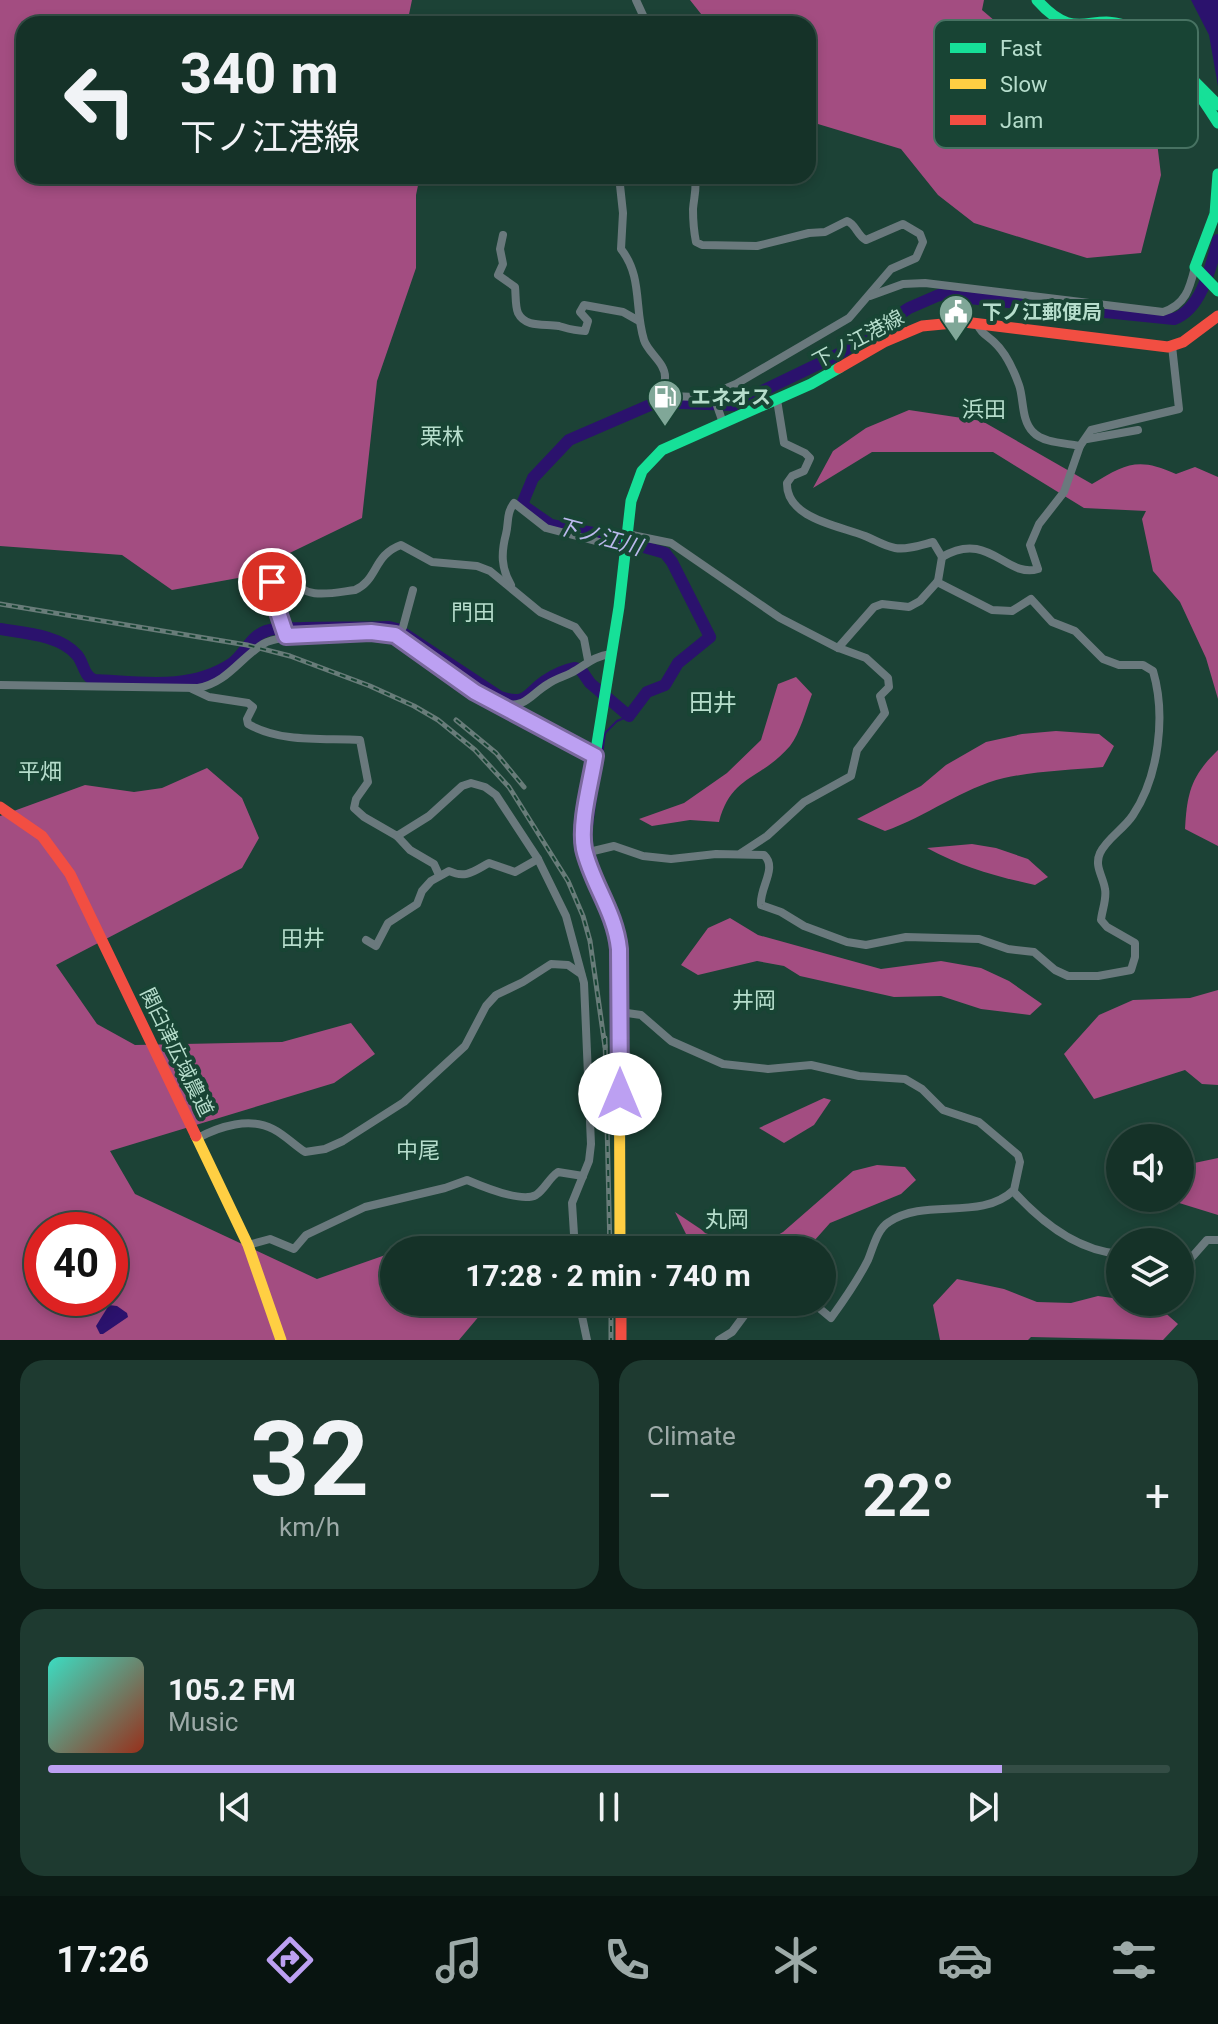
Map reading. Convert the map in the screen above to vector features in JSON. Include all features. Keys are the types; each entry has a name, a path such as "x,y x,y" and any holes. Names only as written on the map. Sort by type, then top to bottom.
{"street":[{"path":"1037,0 1054,20"},
{"path":"1198,85 1218,105"},
{"path":"1198,93 1218,123"},
{"path":"870,297 903,284 925,283 1163,312 1182,300 1191,285 1215,214 1218,174"},
{"path":"620,184 623,204 621,249 631,262 636,278 639,321 645,344 665,374 663,388 666,394 713,395 847,319 870,297 893,267 916,258 923,241 910,227 901,224 868,240 862,238 847,221 825,232 757,246 702,245 695,238 695,184"},
{"path":"503,235 500,249 503,264 498,275 515,287 520,317 542,327 556,325 572,331 585,331 588,321 580,312 584,305 623,312 639,321"},
{"path":"1196,267 1217,290"},
{"path":"942,557 981,549 1020,569 1038,569 1030,545 1039,524 1064,492 1091,430 1179,409 1172,346 1183,342 1218,316"},
{"name":"下ノ江港線","path":"626,549 633,492 648,462 668,446 722,418 777,400 825,377 904,332 940,323 977,324 1172,346"},
{"path":"977,324 1002,352 1018,383 1019,400 1032,432 1046,440 1084,442 1138,430"},
{"path":"713,395 722,418"},
{"path":"777,400 784,443 810,458 804,471 792,476 787,483 790,498 796,505 830,526 896,548 933,542 942,557 937,582 920,601 909,607 882,604 874,607 838,648"},
{"path":"515,593 505,573 502,554 507,515 514,503 546,528 626,549 583,830 617,926 620,1236"},
{"path":"589,852 614,846 643,856 671,859 741,853 767,836 804,802 851,776 857,750 885,713 880,696 889,687 888,678 866,658 838,648 780,618 671,543 627,534"},
{"path":"285,631 272,590 275,579 290,577 297,586 310,593 355,590 371,576 384,554 401,545 432,562 486,569 540,612 575,627 584,639 588,660"},
{"path":"741,853 747,856 764,855 770,861 761,905 847,942 866,945 906,937 979,939 1008,949 1034,952 1055,970 1068,976 1098,976 1132,968 1135,943 1107,927 1101,920 1106,892 1098,864 1103,849 1135,814 1151,772 1160,725 1158,690 1153,671 1143,665 1119,665 1103,659 1075,631 1052,622 1031,599 1012,611 992,610 937,582"},
{"path":"399,633 413,590"},
{"path":"192,689 221,680 261,645 285,631 399,633 455,679 595,756"},
{"path":"494,702 508,706 524,704 546,685 588,660 611,654"},
{"path":"0,685 97,688 146,685 192,689 209,697 248,703 253,709 247,719 248,724 275,734 299,739 342,737 360,740 368,782 356,799 354,808 434,864 439,875"},
{"path":"397,836 429,816 462,786 475,783 494,793 538,859 566,916 582,974 590,1075 591,1144 589,1161 572,1203 574,1236"},
{"name":"関臼津広域農道","path":"0,807 42,836 70,874 248,1245 281,1340"},
{"path":"366,940 376,946 386,925 417,904 425,886 439,875 449,871 467,875 489,863 515,872 538,859"},
{"path":"198,1138 217,1128 258,1123 274,1129 305,1152 325,1149 404,1102 465,1046 486,1006 496,995 555,963 568,965 582,974"},
{"path":"620,1012 641,1015 671,1041 723,1064 768,1069 811,1065 859,1076 899,1078 911,1082 943,1110 979,1122 1015,1151 1020,1162 1013,1191 990,1203 967,1208 917,1210 887,1223 836,1311"},
{"path":"590,1075 620,1062"},
{"path":"248,1245 270,1239 294,1249 306,1235 365,1207 467,1180 501,1193 530,1197 540,1192 558,1172 583,1176"},
{"path":"1013,1191 1066,1236 1106,1252"},
{"path":"1194,1255 1207,1240 1218,1240"},
{"path":"582,1316 587,1340"},
{"path":"621,1316 621,1340"},
{"path":"719,1340 732,1332 744,1316"}],"shaded area":[{"path":"0,0 412,0 409,16 16,16 16,184 418,184 416,268 377,381 362,518 238,578 172,590 122,555 0,546"},
{"path":"690,0 984,0 982,10 994,20 934,20 934,148 1158,148 1161,175 1141,253 1087,258 974,223 938,195 901,149 816,123 816,16 703,16"},
{"path":"1191,0 1218,0 1218,86 1209,35"},
{"path":"909,410 982,421 1092,484 1124,467 1142,464 1176,474 1195,467 1218,477 1218,699 1206,658 1180,602 1153,571 1142,519 1146,511 1084,508 993,452 872,452 813,488 833,451 866,428"},
{"path":"796,677 812,694 797,735 779,757 739,786 724,807 719,822 690,820 652,826 639,819 684,803 727,773 761,740 778,684"},
{"path":"1056,731 1099,734 1114,746 1103,767 1004,778 973,789 885,831 857,819 921,786 946,765 986,742"},
{"path":"1218,750 1218,846 1185,829 1192,786 1202,768"},
{"path":"207,768 242,798 259,838 242,868 56,965 97,1024 135,1045 282,1042 351,1023 375,1054 334,1083 110,1151 135,1194 317,1279 380,1257 380,1316 479,1316 459,1340 0,1340 0,816 85,785 134,792 162,788"},
{"path":"972,844 1028,859 1048,877 1035,885 1020,882 967,866 927,848"},
{"path":"730,918 758,935 881,969 941,961 981,968 1009,981 1042,1004 1030,1015 981,1009 941,996 894,997 800,976 784,966 757,961 698,975 681,965 708,928"},
{"path":"1218,990 1218,1085 1202,1084 1185,1070 1094,1099 1064,1054 1099,1015 1133,1000 1190,998"},
{"path":"824,1098 831,1100 814,1125 784,1143 759,1128"},
{"path":"1218,1158 1218,1215 1194,1208 1194,1163"},
{"path":"877,1165 905,1167 916,1180 901,1194 830,1223 818,1236 776,1236 853,1171"},
{"path":"675,1212 714,1236 687,1236"},
{"path":"957,1279 1004,1289 1037,1302 1071,1303 1098,1296 1106,1297 1106,1316 1169,1316 1178,1324 1163,1340 1031,1337 1028,1340 940,1340 933,1305"},
{"path":"102,1316 128,1316 103,1334 96,1326"}],"waterway":[{"name":"下ノ江川","path":"0,629 61,643 77,655 94,680 164,683 215,673 236,660 256,637 271,630 389,627 397,629 500,697 521,699 548,679 575,668 581,670 590,683 629,716 647,692 665,685 678,663 710,637 665,553 598,534 551,525 525,507 523,502 533,478 569,440 657,402 733,405 839,354 909,308 939,295 1174,319 1192,306 1204,286 1218,240"},
{"path":"589,848 605,733 617,721 629,716"},
{"path":"592,858 621,925 624,945"},
{"path":"625,1015 625,1076"}],"railway":[{"path":"0,604 247,645 290,656 370,686 438,720 475,750 509,787 568,881 590,941 605,1047"},
{"path":"456,720 496,753 524,787"},
{"path":"605,1038 610,1236"},
{"path":"611,1316 611,1340"}],"traffic: fast":[{"path":"1037,0 1061,20"},
{"path":"1198,85 1218,105"},
{"path":"1198,92 1218,123"},
{"path":"1218,174 1215,214 1195,267 1218,291"},
{"path":"455,679 595,756 619,607 631,501 642,471 662,450 811,384 839,368"}],"traffic: slow":[{"path":"595,756 584,814 583,838 587,862 612,923 619,949 620,1236"},
{"path":"196,1136 248,1245 281,1340"}],"traffic: jam":[{"path":"839,368 884,342 922,326 964,322 1168,347 1183,342 1218,316"},
{"path":"0,807 42,836 70,874 196,1136"},
{"path":"621,1316 621,1340"}],"place":[{"name":"下ノ江郵便局","path":"956,343"},
{"name":"エネオス","path":"665,428"}],"district":[{"name":"浜田","path":"984,409"},
{"name":"栗林","path":"442,436"},
{"name":"門田","path":"473,612"},
{"name":"田井","path":"713,703"},
{"name":"平畑","path":"40,771"},
{"name":"田井","path":"303,938"},
{"name":"井岡","path":"754,1000"},
{"name":"中尾","path":"418,1150"},
{"name":"丸岡","path":"727,1219"}],"route":[{"path":"272,582 273,597 286,636 371,632 395,635 475,692 595,756 583,846 617,926 620,1094"}]}
